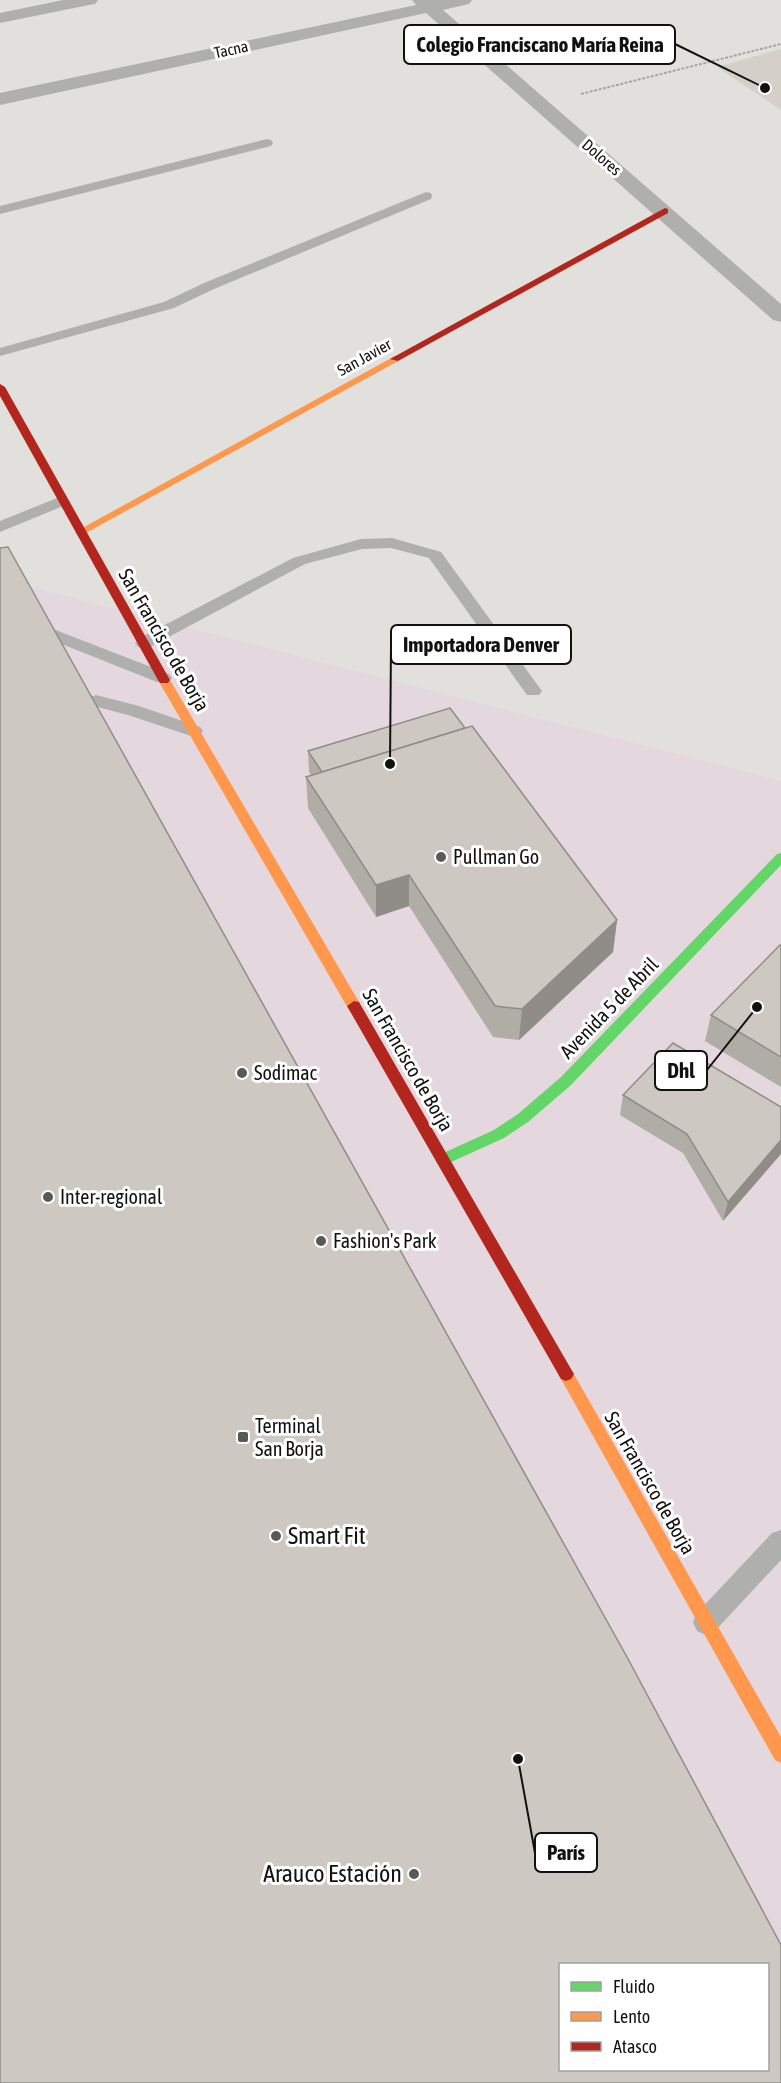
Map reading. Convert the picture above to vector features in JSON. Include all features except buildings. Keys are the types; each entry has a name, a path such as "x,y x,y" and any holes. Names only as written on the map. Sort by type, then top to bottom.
{"street":[{"path":"0,18 89,0"},
{"name":"Tacna","path":"0,99 426,4 463,0"},
{"name":"Dolores","path":"426,4 781,315"},
{"name":"San Javier","path":"80,532 664,211"},
{"name":"San Francisco de Borja","path":"0,387 163,678 444,1159 781,1754"},
{"name":"Avenida 5 de Abril","path":"444,1159 499,1134 541,1104 566,1081 781,857"}],"lane":[{"path":"0,210 267,143"},
{"path":"0,352 169,305 209,286 426,196"},
{"path":"0,527 63,501"},
{"path":"144,643 299,561 361,544 392,543 435,555 533,691"},
{"path":"40,629 163,678"},
{"path":"96,701 133,710 194,731"},
{"path":"706,1622 781,1542"}],"path":[{"path":"541,104 781,44"}],"shaded area":[{"path":"781,49 781,110 717,67"},
{"path":"0,579 781,781 781,2083 0,2083"}],"traffic: fast":[{"path":"444,1159 499,1134 523,1118 566,1081 781,857"}],"traffic: slow":[{"path":"80,532 395,359"},
{"path":"164,680 354,1006"},
{"path":"566,1374 781,1754"}],"traffic: jam":[{"path":"395,359 665,211"},
{"path":"0,387 164,680"},
{"path":"354,1006 566,1374"}],"place":[{"name":"Colegio Franciscano María Reina","path":"765,88"},
{"name":"Importadora Denver","path":"390,764"},
{"name":"Pullman Go","path":"441,857"},
{"name":"Dhl","path":"757,1007"},
{"name":"Sodimac","path":"242,1073"},
{"name":"Inter-regional","path":"48,1197"},
{"name":"Fashion's Park","path":"321,1241"},
{"name":"Terminal San Borja","path":"243,1437"},
{"name":"Smart Fit","path":"276,1536"},
{"name":"París","path":"518,1759"},
{"name":"Arauco Estación","path":"414,1874"}]}
